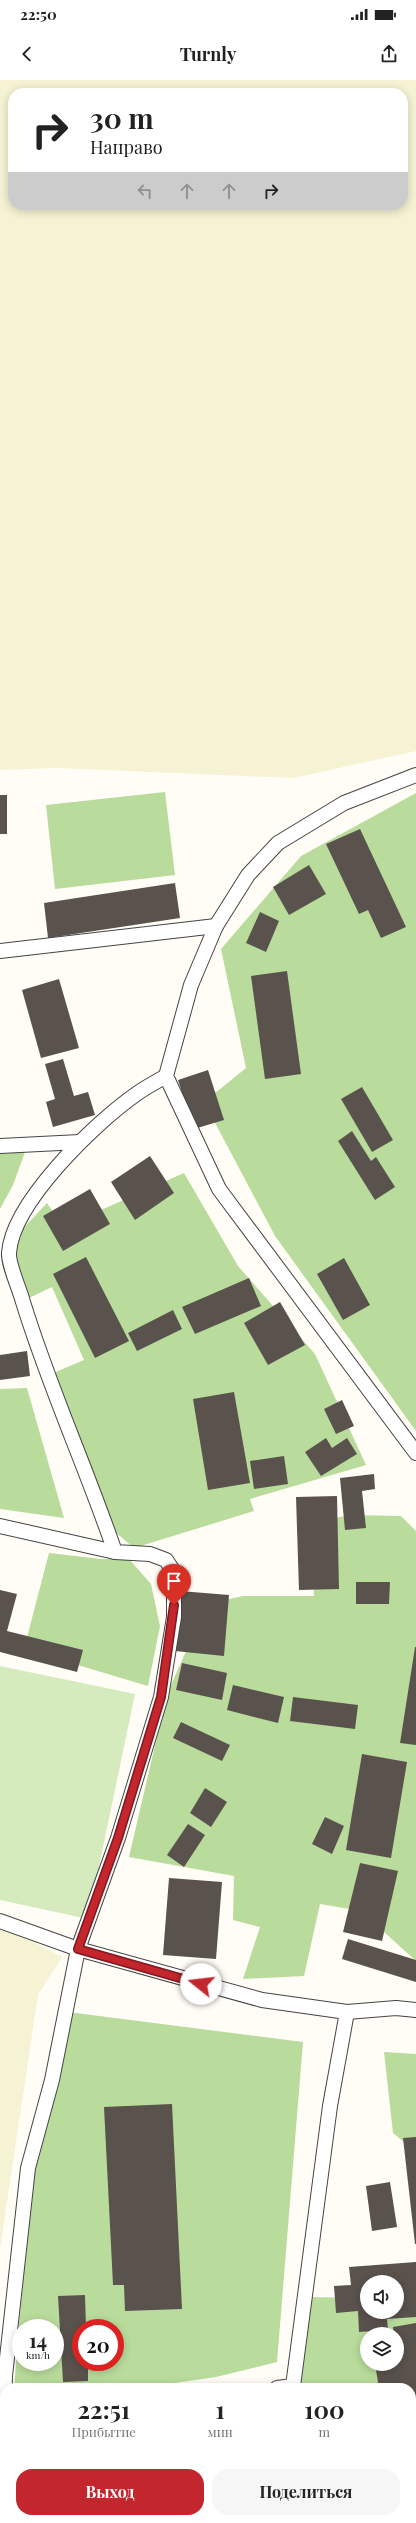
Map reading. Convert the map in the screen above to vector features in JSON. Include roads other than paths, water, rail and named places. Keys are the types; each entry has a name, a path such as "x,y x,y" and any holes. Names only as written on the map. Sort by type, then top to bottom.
{"lane":[{"path":"416,775 344,803 278,842 248,875 216,926 190,985 166,1076 219,1189 416,1453"},
{"path":"0,952 216,926"},
{"path":"115,1552 84,1465 47,1375 4,1255 19,1218 52,1174 80,1142 135,1094 166,1076"},
{"path":"0,1146 80,1142"},
{"path":"0,1526 115,1552 150,1554 166,1560 172,1568 174,1581 174,1617 161,1697 118,1838 78,1949 52,2080 28,2168 5,2383"},
{"path":"0,1921 78,1949 262,2000 347,2012 396,2008 416,2010"},
{"path":"294,2383 330,2106 347,2012"}]}
